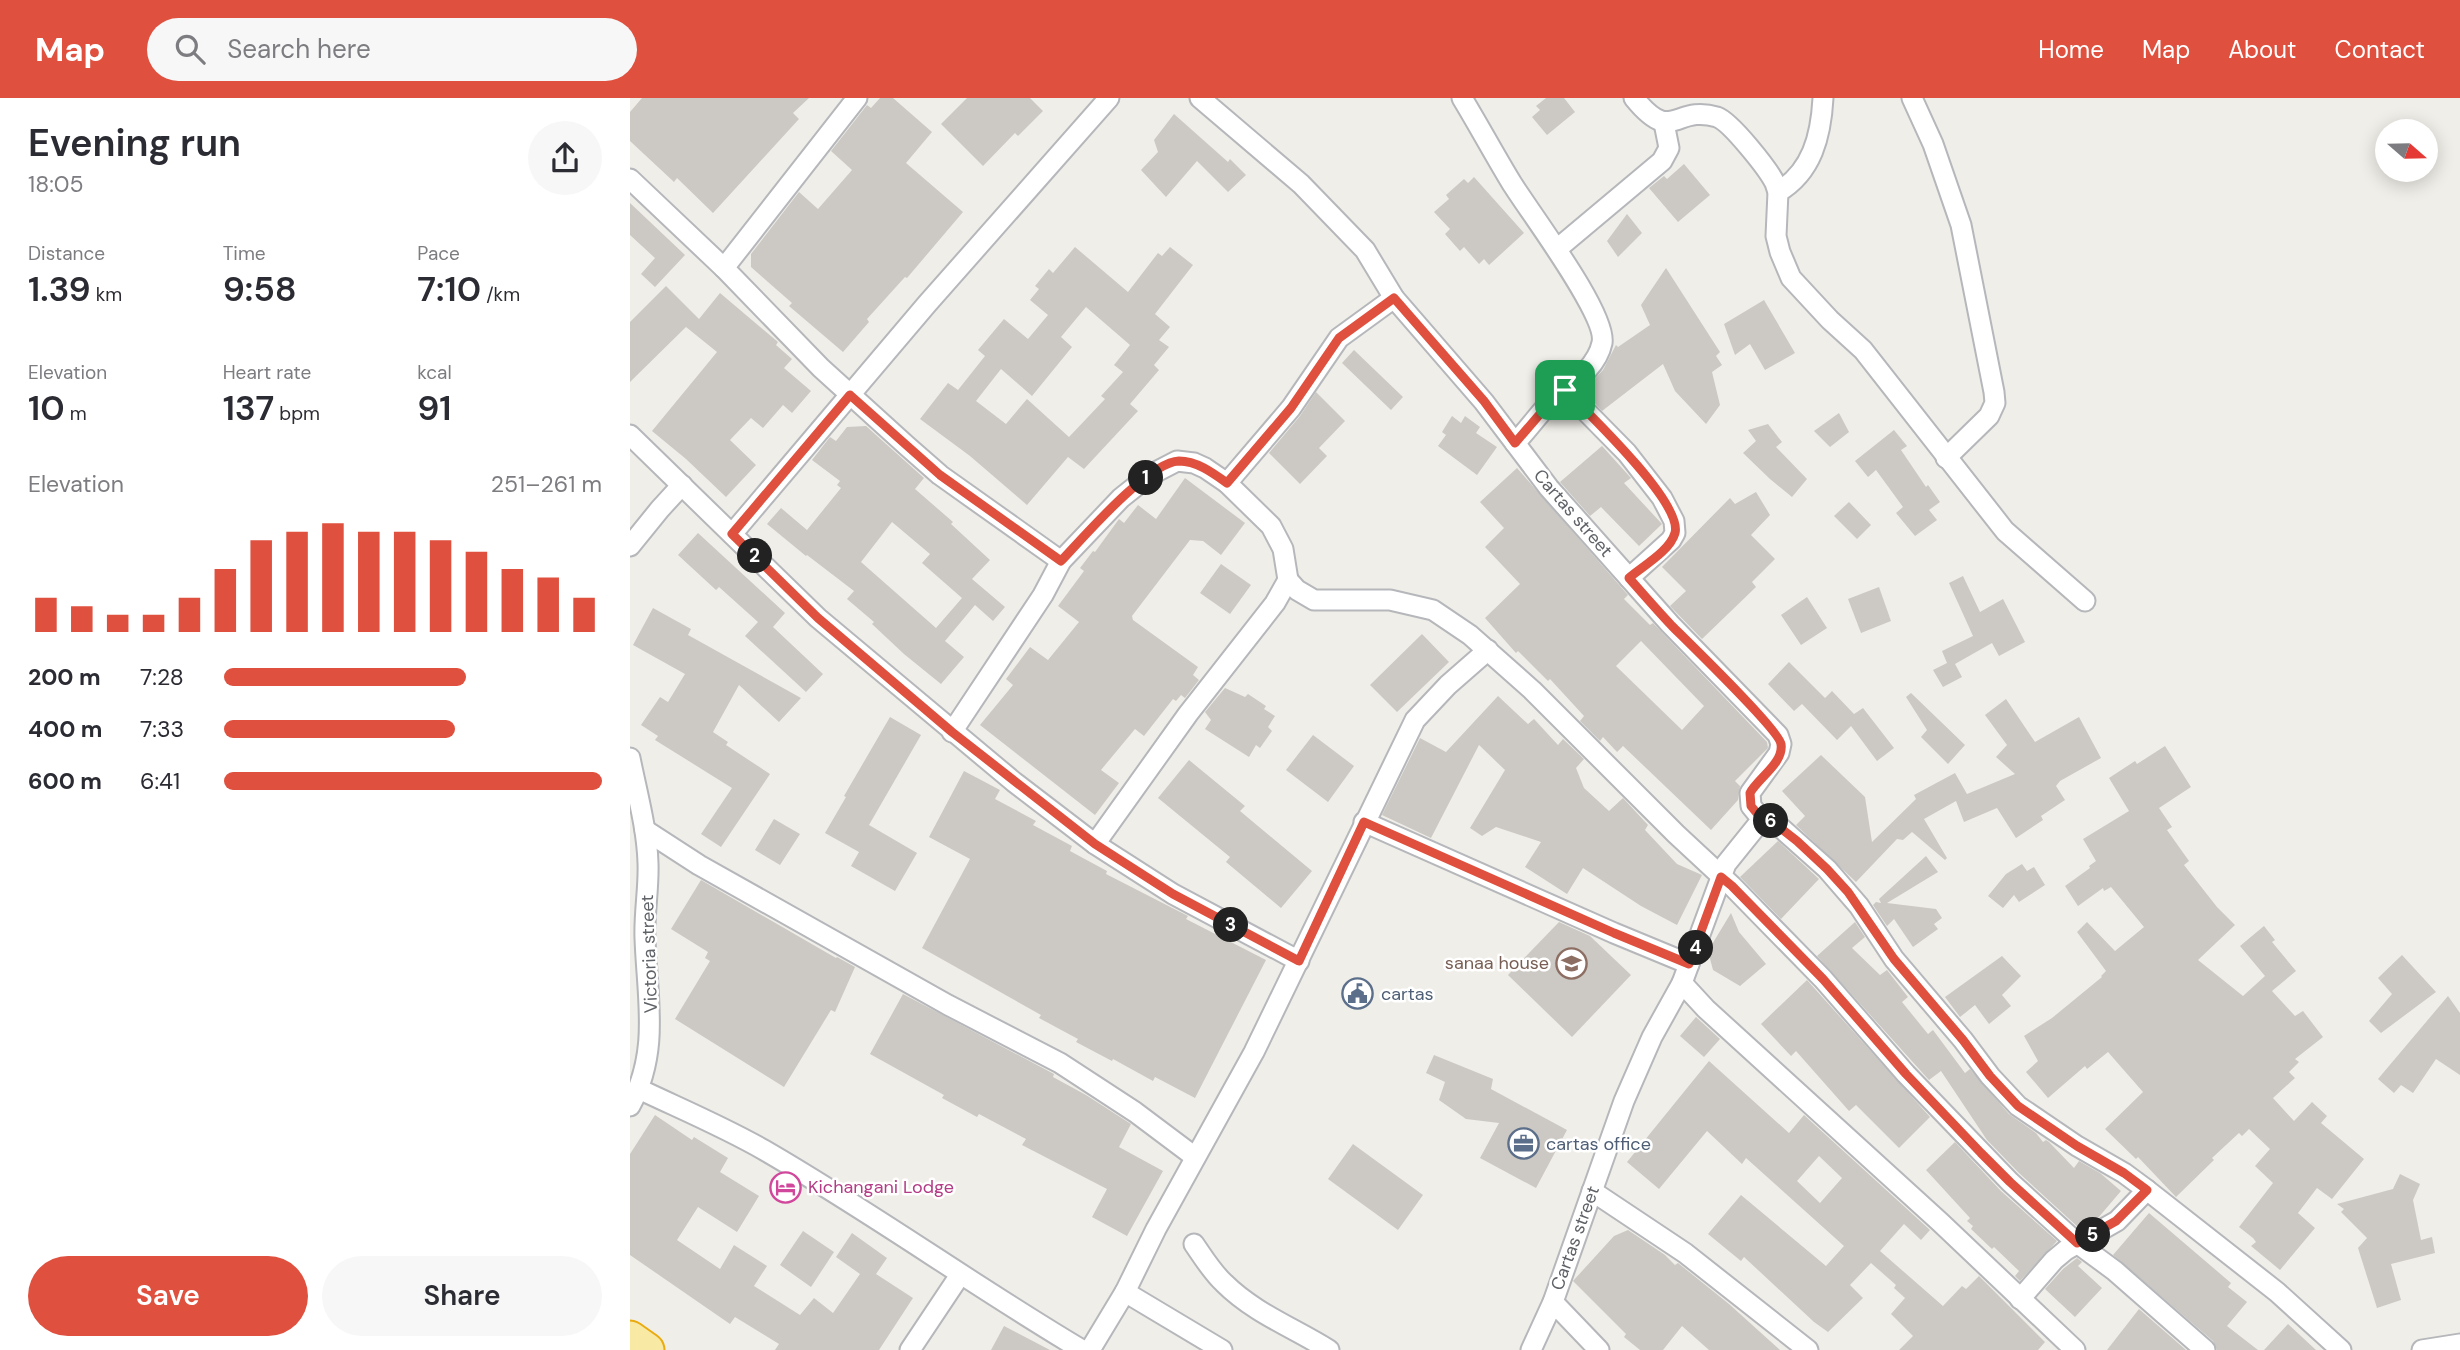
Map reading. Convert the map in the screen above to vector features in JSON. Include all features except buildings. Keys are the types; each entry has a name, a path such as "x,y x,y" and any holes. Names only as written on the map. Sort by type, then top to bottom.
{"highway":[{"path":"630,1338 647,1350"}],"street":[{"path":"724,268 857,98"},
{"path":"732,534 935,294 1109,98"},
{"name":"Cartas street","path":"1200,98 1301,184 1365,250 1394,298 1455,367 1549,488 1670,624 1764,720 1781,741 1781,748 1774,762 1752,788 1749,796 1751,806 1760,817 1757,827 1729,859 1682,983 1652,1037 1624,1101 1553,1302 1531,1350"},
{"path":"1462,98 1511,182 1557,249 1584,295 1603,337 1595,359 1546,407 1515,443"},
{"path":"1634,98 1646,113 1664,123 1699,115 1724,120 1731,126 1771,176 1778,192 1776,236 1791,278 1830,320 1863,350 2005,531 2085,601"},
{"path":"1778,192 1790,185 1806,167 1818,134 1823,98"},
{"path":"1912,98 1933,144 1961,225 1995,403 1989,416 1946,457"},
{"path":"1557,249 1662,161 1668,148 1664,123"},
{"path":"630,179 724,268 850,395 940,475 1061,561"},
{"path":"1227,483 1291,408 1339,338 1394,298"},
{"path":"1565,390 1627,453 1662,498 1675,521 1675,533 1671,540 1629,578"},
{"path":"630,435 818,618 952,732 1095,844 1173,894 1299,961"},
{"path":"952,732 1043,595 1061,561 1121,498 1150,475 1177,461 1194,463 1227,483 1271,526 1283,549 1288,580 1275,603 1188,714 1095,844"},
{"path":"630,546 682,485"},
{"path":"1288,580 1297,590 1314,600 1390,600 1433,610 1454,622 1488,650 1732,886 1823,979 1906,1074 2010,1182 2077,1243 2122,1277 2205,1350"},
{"path":"1090,1350 1125,1292 1156,1228 1254,1052 1415,720 1448,685 1488,650"},
{"name":"Victoria street","path":"630,758 648,865 645,933 651,1019 650,1046 635,1097"},
{"path":"1760,817 1780,827 1827,869 1858,906 1894,959 2018,1106 2147,1190 2277,1292 2341,1350"},
{"path":"1364,822 1689,964"},
{"path":"640,824 699,865 936,999 1060,1063 1135,1112 1195,1157"},
{"path":"1682,983 1706,1009 1940,1222 2075,1350"},
{"path":"635,1097 763,1150 1082,1350"},
{"path":"2020,1299 2054,1259 2116,1221 2147,1190"},
{"path":"1592,1191 1685,1253 1808,1350"},
{"path":"1195,1244 1222,1282 1236,1294 1329,1350"},
{"path":"910,1350 960,1275"},
{"path":"1125,1292 1222,1350"},
{"path":"1553,1302 1599,1350"},
{"path":"2422,1350 2460,1344"}],"place":[{"name":"sanaa house","path":"1572,963"},
{"name":"cartas","path":"1358,994"},
{"name":"cartas office","path":"1523,1144"},
{"name":"Kichangani Lodge","path":"785,1187"}],"route":[{"path":"1394,298 1484,401 1515,443 1546,407 1565,390 1627,453 1662,498 1675,521 1675,533 1671,540 1629,578 1781,741 1781,748 1774,762 1752,788 1749,799 1751,806 1760,817 1774,823 1797,841 1848,892 1894,959 2018,1106 2147,1190 2116,1221 2077,1243 1981,1153 1906,1074 1823,979 1721,877 1689,964 1364,822 1299,961 1173,894 1095,844 952,732 818,618 732,534 850,395 940,475 1061,561 1121,498 1168,464 1177,461 1194,463 1227,483 1291,408 1339,338 1394,298"}]}
